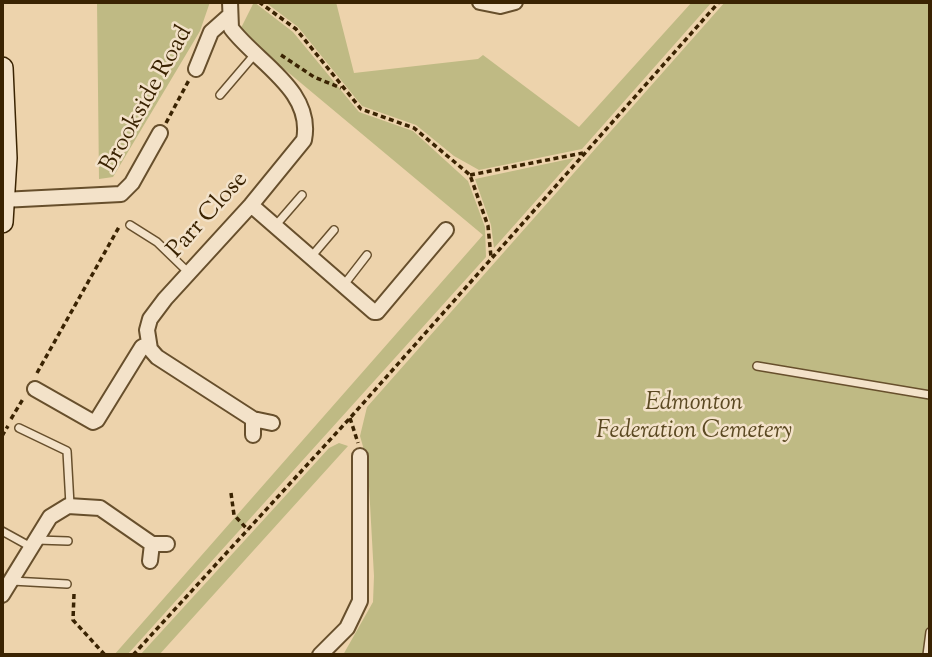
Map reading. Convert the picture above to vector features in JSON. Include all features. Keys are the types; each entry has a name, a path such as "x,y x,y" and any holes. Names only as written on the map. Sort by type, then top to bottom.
{"street":[{"path":"480,2 499,6 515,2"},
{"name":"Parr Close","path":"149,344 150,319 251,205 300,146 305,134 297,101 289,85 231,28 229,9"},
{"name":"Brookside Road","path":"196,69 211,32 229,9"},
{"path":"2,68 2,222"},
{"name":"Brookside Road","path":"4,200 121,194 132,183 160,133"},
{"path":"251,205 370,310 377,312 446,230"},
{"path":"32,385 93,422 142,347 149,344 157,358 253,419 272,423"},
{"path":"253,419 253,435"},
{"path":"320,655 347,628 360,601 360,456"},
{"path":"2,595 50,517 70,505 100,508 152,544 167,544"},
{"path":"150,561 152,544"}],"lane":[{"path":"220,95 255,54"},
{"path":"276,225 302,195"},
{"path":"130,225 157,242 188,273"},
{"path":"311,257 334,230"},
{"path":"343,286 367,255"},
{"path":"757,366 930,395"},
{"path":"19,428 67,451 70,505"},
{"path":"2,531 33,544 68,541"},
{"path":"10,580 67,584"},
{"path":"927,655 930,632"}],"path":[{"path":"260,2 296,29 361,109 414,128 470,175 488,226 491,259"},
{"path":"133,655 350,418 719,2"},
{"path":"273,49 331,87 343,88"},
{"name":"Brookside Road","path":"160,133 196,69"},
{"path":"470,175 585,152"},
{"path":"2,436 119,226 121,194"},
{"path":"350,418 360,456"},
{"path":"231,493 234,516 248,530"},
{"path":"67,584 74,585 73,620 105,655"}],"green space":[{"path":"97,2 210,2 200,31 113,177 99,179"},
{"path":"254,2 293,32 359,112 413,131 468,181 485,227 486,257 127,655 114,655 483,235 247,38 241,28"},
{"path":"265,2 336,2 354,73 478,59 483,55 579,127 692,2 712,2 582,149 479,170 454,156 416,125 362,106 298,27"},
{"name":"Edmonton Federation Cemetery","path":"725,2 930,2 930,655 343,655 373,602 367,450 364,450 360,436 367,407"},
{"path":"574,158 494,248 491,225 475,179"},
{"path":"339,443 348,446 159,655 140,655 329,448"}]}
